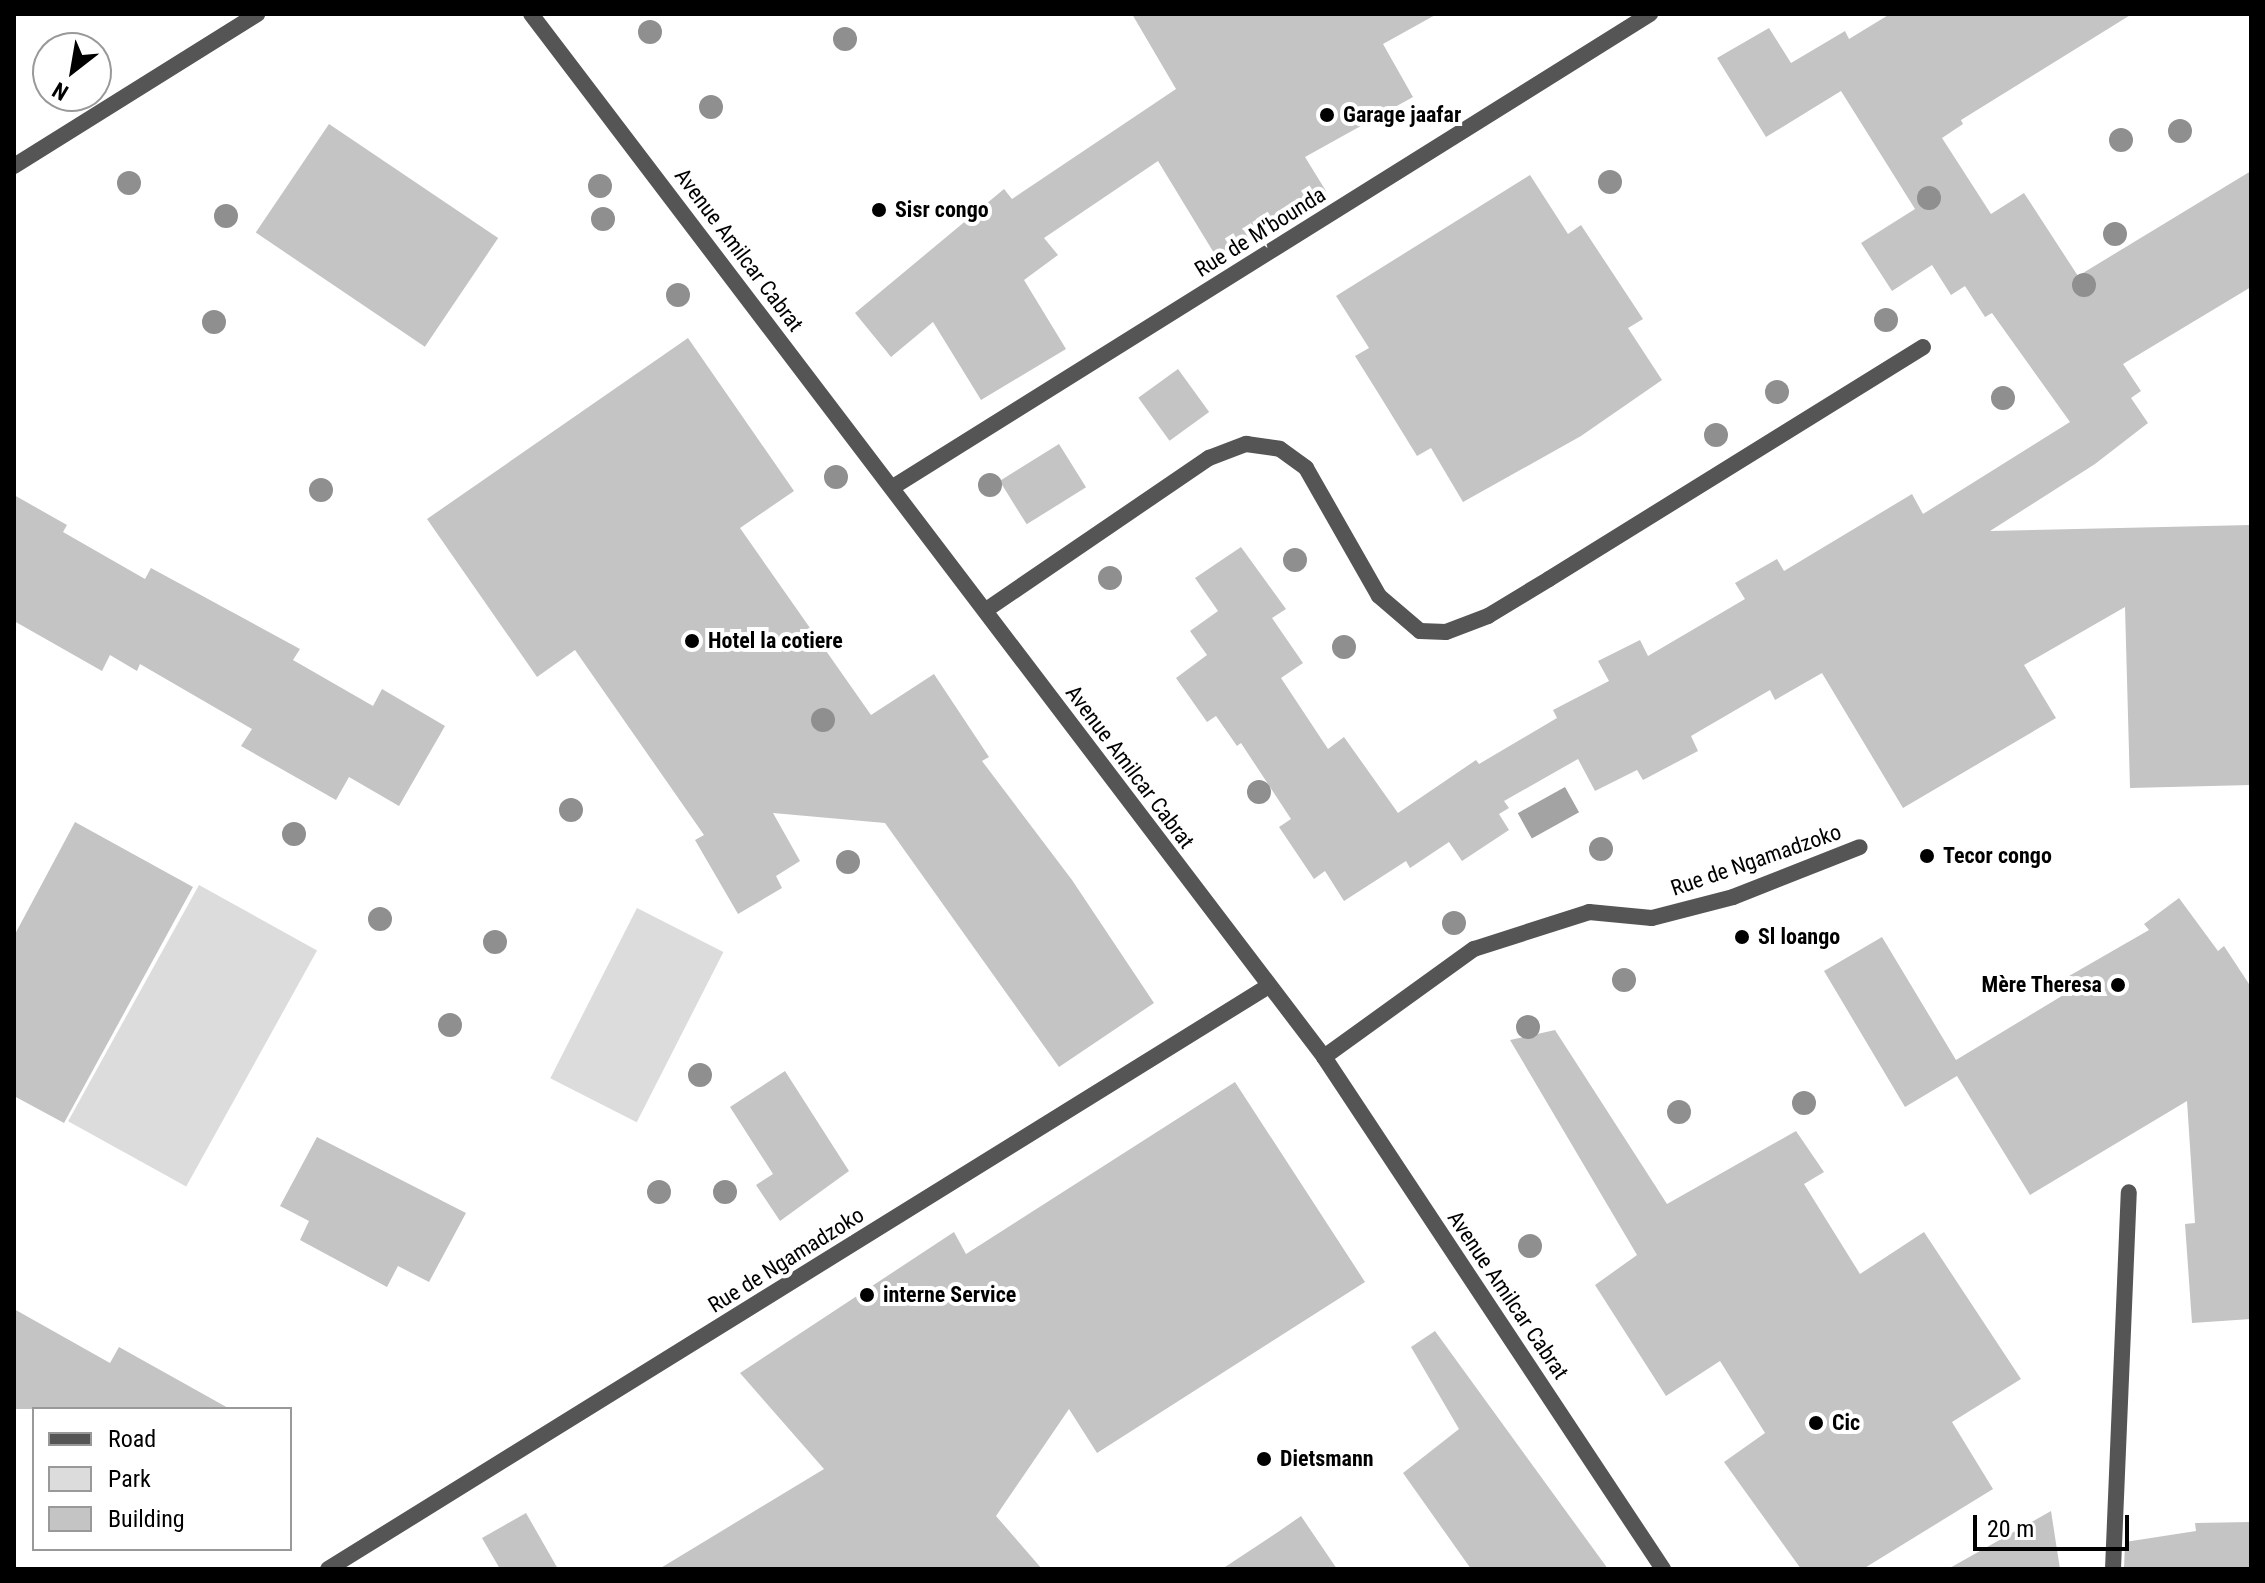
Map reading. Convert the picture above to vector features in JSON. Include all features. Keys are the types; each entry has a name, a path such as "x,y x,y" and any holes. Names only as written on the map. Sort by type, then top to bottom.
{"street":[{"path":"14,166 257,14"},
{"name":"Avenue Amilcar Cabrat","path":"531,14 893,487 1267,987 1324,1057 1663,1569"},
{"name":"Rue de M'bounda","path":"893,487 1650,14"},
{"path":"986,610 1209,458 1246,444 1280,449 1306,468 1379,596 1420,631 1446,632 1525,594 1923,347"},
{"name":"Rue de Ngamadzoko","path":"1324,1057 1474,949 1589,912 1652,918 1733,897 1860,847"},
{"name":"Rue de Ngamadzoko","path":"328,1569 1267,987"},
{"path":"2113,1569 2129,1192"}],"green space":[{"path":"199,885 317,950 186,1187 68,1121"},
{"path":"637,908 723,952 637,1122 550,1078"}],"shaded area":[{"path":"1565,787 1579,812 1532,839 1518,813"}],"building":[{"path":"1132,14 1437,14 1383,44 1413,97 1305,157 1326,191 1217,258 1158,161 1044,238 1058,255 1024,280 1066,349 981,400 933,322 891,357 855,313 1004,189 1012,199 1176,89"},
{"path":"1890,14 2132,14 1961,120 1963,124 1942,138 1991,214 2024,193 2078,276 2251,171 2251,287 2123,364 2141,391 2131,398 2148,423 2095,464 1990,531 2251,525 2251,785 2130,788 2125,607 2024,665 2056,718 1903,808 1822,673 1775,700 1770,690 1691,736 1698,751 1643,780 1637,770 1595,791 1578,759 1504,801 1509,808 1499,814 1509,830 1462,861 1449,842 1410,868 1406,861 1344,901 1325,871 1314,879 1279,827 1291,819 1241,743 1237,746 1216,716 1207,722 1176,678 1207,655 1190,631 1218,611 1195,578 1241,547 1286,609 1272,618 1303,663 1281,678 1328,749 1344,737 1398,813 1476,760 1479,764 1557,718 1553,710 1609,681 1598,661 1640,640 1648,656 1745,599 1735,583 1777,559 1784,571 1912,494 1923,514 2070,422 1992,313 1985,317 1965,286 1951,295 1932,265 1892,291 1861,243 1915,209 1841,91 1766,137 1717,58 1769,28 1791,63 1845,31 1849,39"},
{"path":"329,124 498,238 425,347 256,233"},
{"path":"1530,175 1568,234 1581,225 1643,319 1628,328 1662,380 1581,436 1463,502 1431,448 1417,456 1355,356 1369,348 1336,296"},
{"path":"688,338 794,491 740,528 871,715 934,674 989,757 982,761 1072,880 1154,1003 1059,1067 885,823 773,813 800,861 776,876 782,888 738,914 695,840 704,835 575,650 537,677 427,519"},
{"path":"1178,369 1209,412 1170,441 1138,398"},
{"path":"1059,444 1086,487 1027,524 1000,481"},
{"path":"14,495 67,525 63,532 145,579 151,568 300,649 293,660 373,706 382,689 445,726 399,806 349,777 336,800 241,746 252,729 140,664 137,671 110,655 102,671 14,621"},
{"path":"75,822 193,887 64,1123 14,1096 14,936"},
{"path":"2179,898 2218,951 2224,946 2251,987 2251,1319 2192,1323 2185,1224 2195,1223 2187,1101 2030,1195 1957,1076 1905,1107 1824,971 1882,937 1956,1060 2075,988 2069,976 2149,930 2144,924"},
{"path":"1555,1030 1667,1204 1796,1131 1824,1172 1804,1184 1860,1274 1924,1232 2021,1379 1952,1422 1993,1489 1863,1569 1801,1569 1724,1462 1765,1433 1720,1361 1666,1396 1595,1285 1637,1255 1510,1040"},
{"path":"785,1071 849,1171 780,1221 756,1185 773,1174 730,1107"},
{"path":"1235,1082 1365,1282 1097,1453 1069,1409 996,1516 1042,1569 659,1569 824,1469 740,1373 954,1232 966,1254"},
{"path":"317,1137 466,1213 429,1282 398,1266 387,1287 300,1240 309,1221 280,1206"},
{"path":"14,1309 110,1363 119,1347 226,1407 32,1407 14,1409"},
{"path":"1435,1331 1608,1569 1471,1569 1403,1473 1459,1429 1411,1347"},
{"path":"2051,1511 2060,1569 1948,1569"},
{"path":"526,1513 558,1569 500,1569 482,1538"},
{"path":"1301,1516 1337,1569 1222,1569 1278,1532"},
{"path":"2251,1522 2251,1569 2124,1569 2125,1542 2196,1531 2195,1523"}],"place":[{"name":"Garage jaafar","path":"1327,115"},
{"name":"Sisr congo","path":"879,210"},
{"name":"Hotel la cotiere","path":"692,641"},
{"name":"Tecor congo","path":"1927,856"},
{"name":"Sl loango","path":"1742,937"},
{"name":"Mère Theresa","path":"2118,985"},
{"name":"interne Service","path":"867,1295"},
{"name":"Cic","path":"1816,1423"},
{"name":"Dietsmann","path":"1264,1459"}]}
